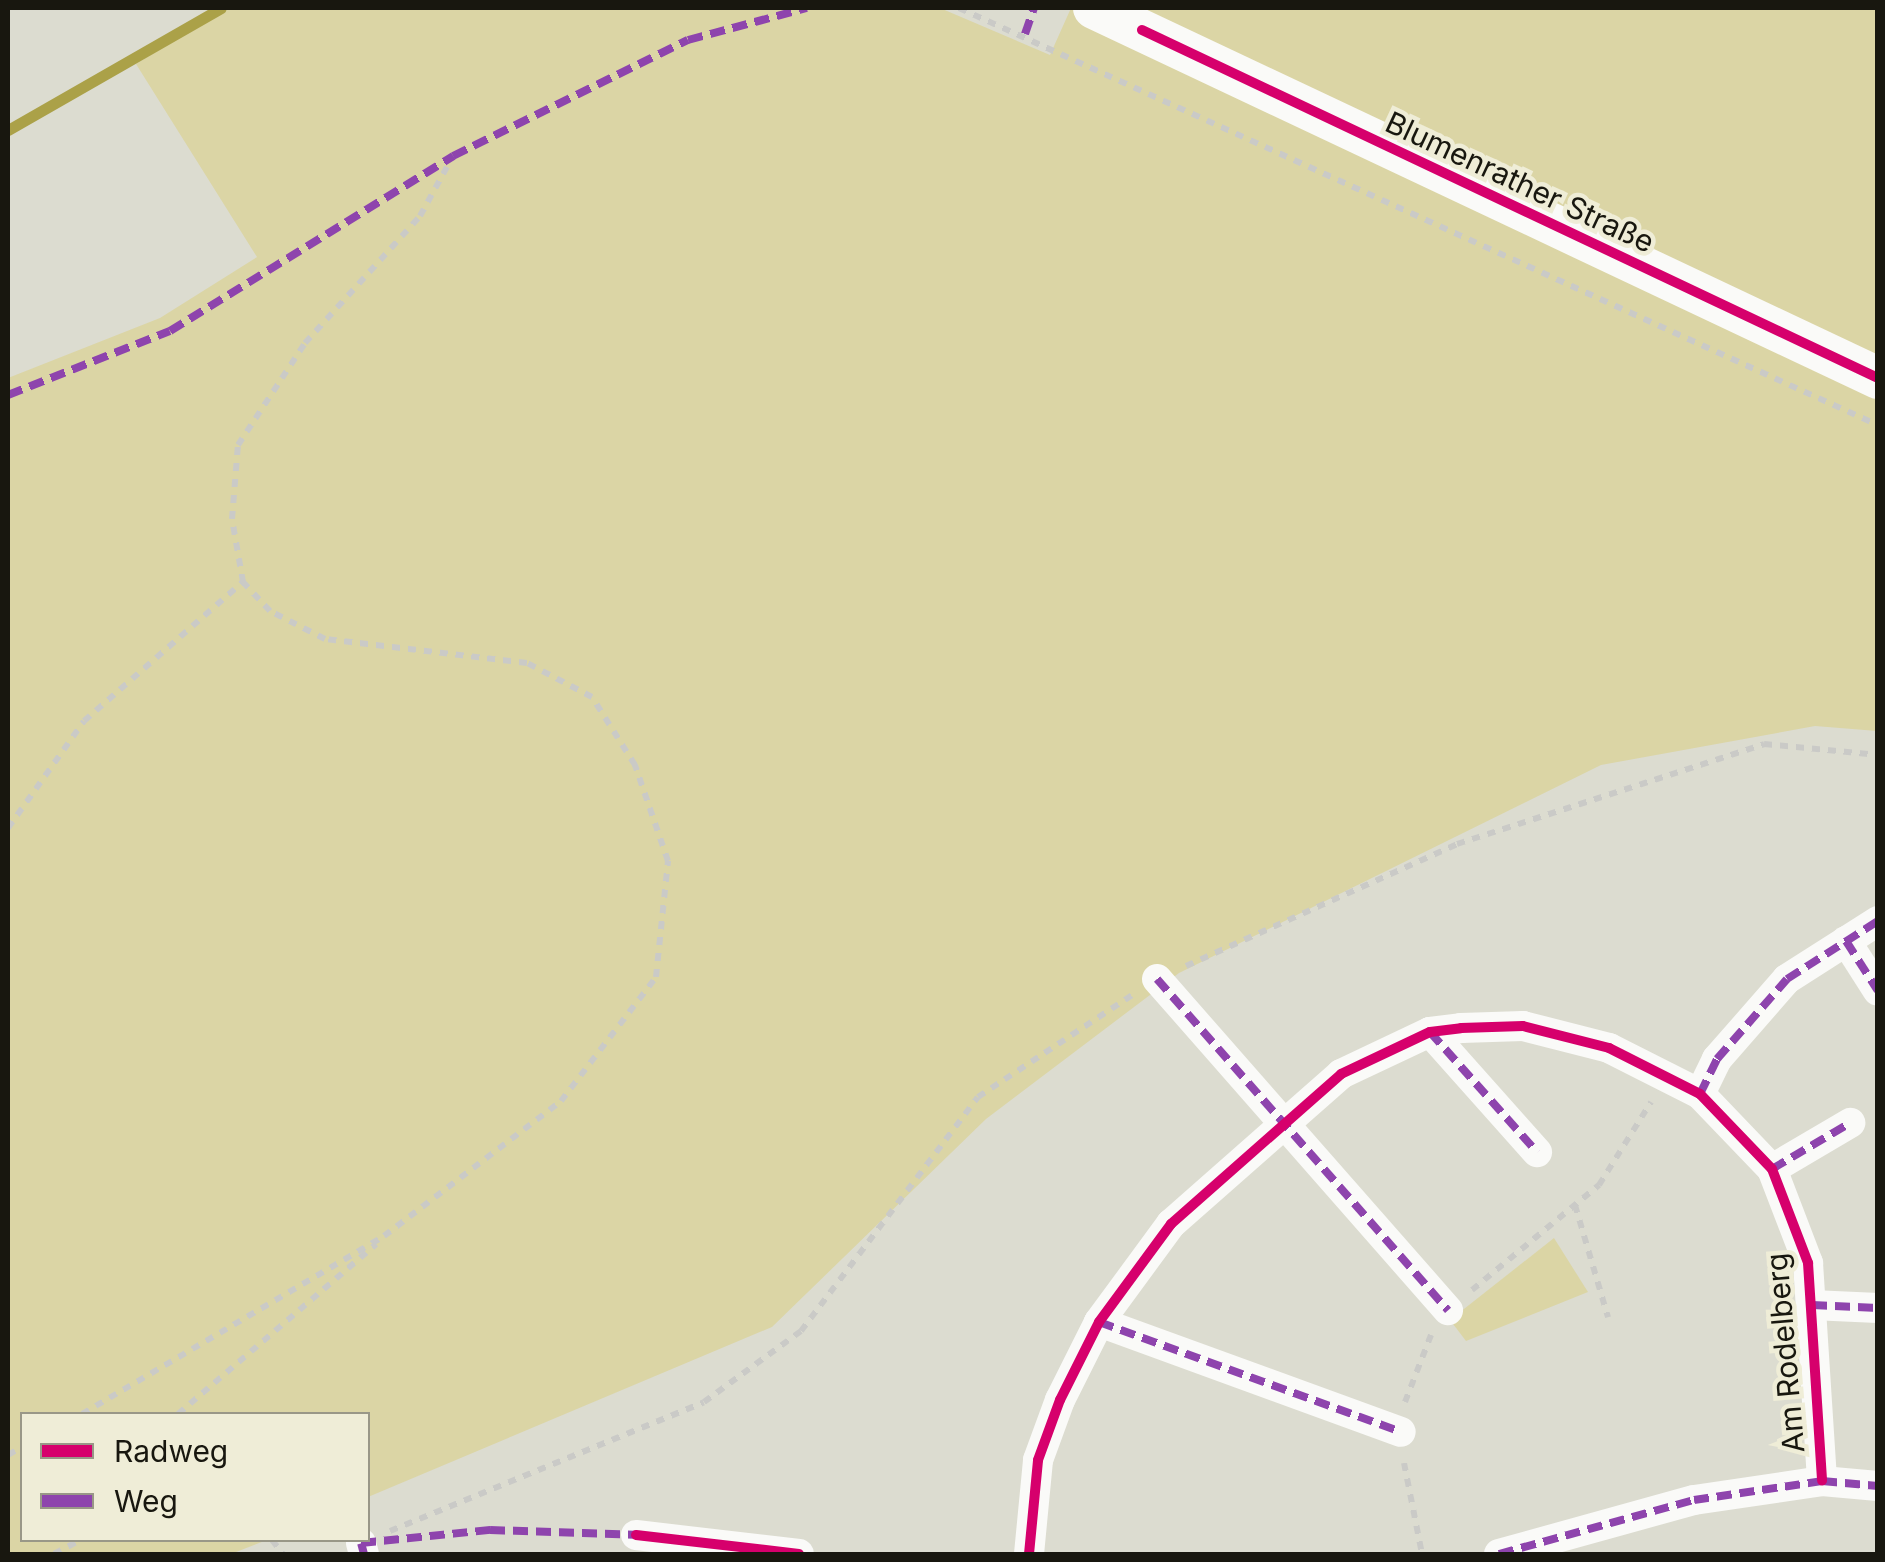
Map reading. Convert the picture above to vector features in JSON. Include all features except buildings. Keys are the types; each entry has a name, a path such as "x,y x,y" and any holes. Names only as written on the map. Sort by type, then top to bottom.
{"street":[{"name":"Blumenrather Straße","path":"1094,8 1878,378"},
{"path":"1700,1094 1717,1059 1788,978 1878,921"},
{"path":"1846,941 1878,991"},
{"path":"1157,979 1448,1310"},
{"name":"Am Rodelberg","path":"1029,1554 1038,1460 1100,1322 1171,1224 1278,1121 1341,1074 1430,1032 1523,1026 1669,1076 1700,1094 1772,1169 1808,1263 1822,1480"},
{"path":"1430,1032 1536,1152"},
{"path":"1772,1169 1850,1123"},
{"name":"Am Rodelberg","path":"1812,1305 1878,1308"},
{"path":"1100,1322 1401,1432"},
{"path":"1500,1554 1694,1500 1822,1480 1878,1486"},
{"path":"636,1535 798,1554"}],"path":[{"path":"959,8 1878,426"},
{"path":"180,1412 384,1236 561,1101 656,977 668,861 635,766 592,697 527,664 325,639 270,611 243,582 232,519 238,445 305,343 420,216 453,156"},
{"path":"8,828 84,721 243,582"},
{"path":"362,1549 704,1402 801,1332 978,1097 1157,979 1457,844 1764,744 1878,755"},
{"path":"1422,1554 1400,1414 1448,1310 1600,1184 1669,1076"},
{"path":"1575,1205 1608,1318"},
{"path":"85,1412 384,1236"},
{"path":"54,1554 76,1542"}],"shaded area":[{"path":"227,8 940,8 1050,55 1071,8 1877,8 1877,731 1815,726 1601,765 1179,973 986,1119 772,1327 370,1496 370,1412 20,1412 20,1542 262,1542 231,1554 8,1554 8,378 160,318 257,257 136,64"},
{"path":"1554,1238 1588,1292 1466,1341 1450,1320"}],"waterway":[{"path":"8,130 221,8"}],"marked path":[{"path":"8,395 170,331 453,156 688,40 807,8"},
{"path":"1025,34 1034,8"},
{"path":"1700,1094 1717,1059 1787,979 1878,921"},
{"path":"1846,941 1878,991"},
{"path":"1157,979 1448,1310"},
{"path":"1430,1032 1537,1152"},
{"path":"1772,1169 1850,1123"},
{"path":"1812,1305 1878,1308"},
{"path":"1099,1322 1401,1432"},
{"path":"1499,1554 1694,1500 1822,1481 1878,1486"},
{"path":"364,1554 361,1543 490,1530 642,1535"}],"cycle path":[{"path":"1142,30 1878,378"},
{"path":"1029,1554 1038,1460 1060,1400 1099,1322 1171,1224 1341,1074 1430,1032 1461,1028 1523,1026 1609,1048 1700,1094 1772,1169 1808,1263 1822,1481"},
{"path":"636,1535 799,1554"}]}
